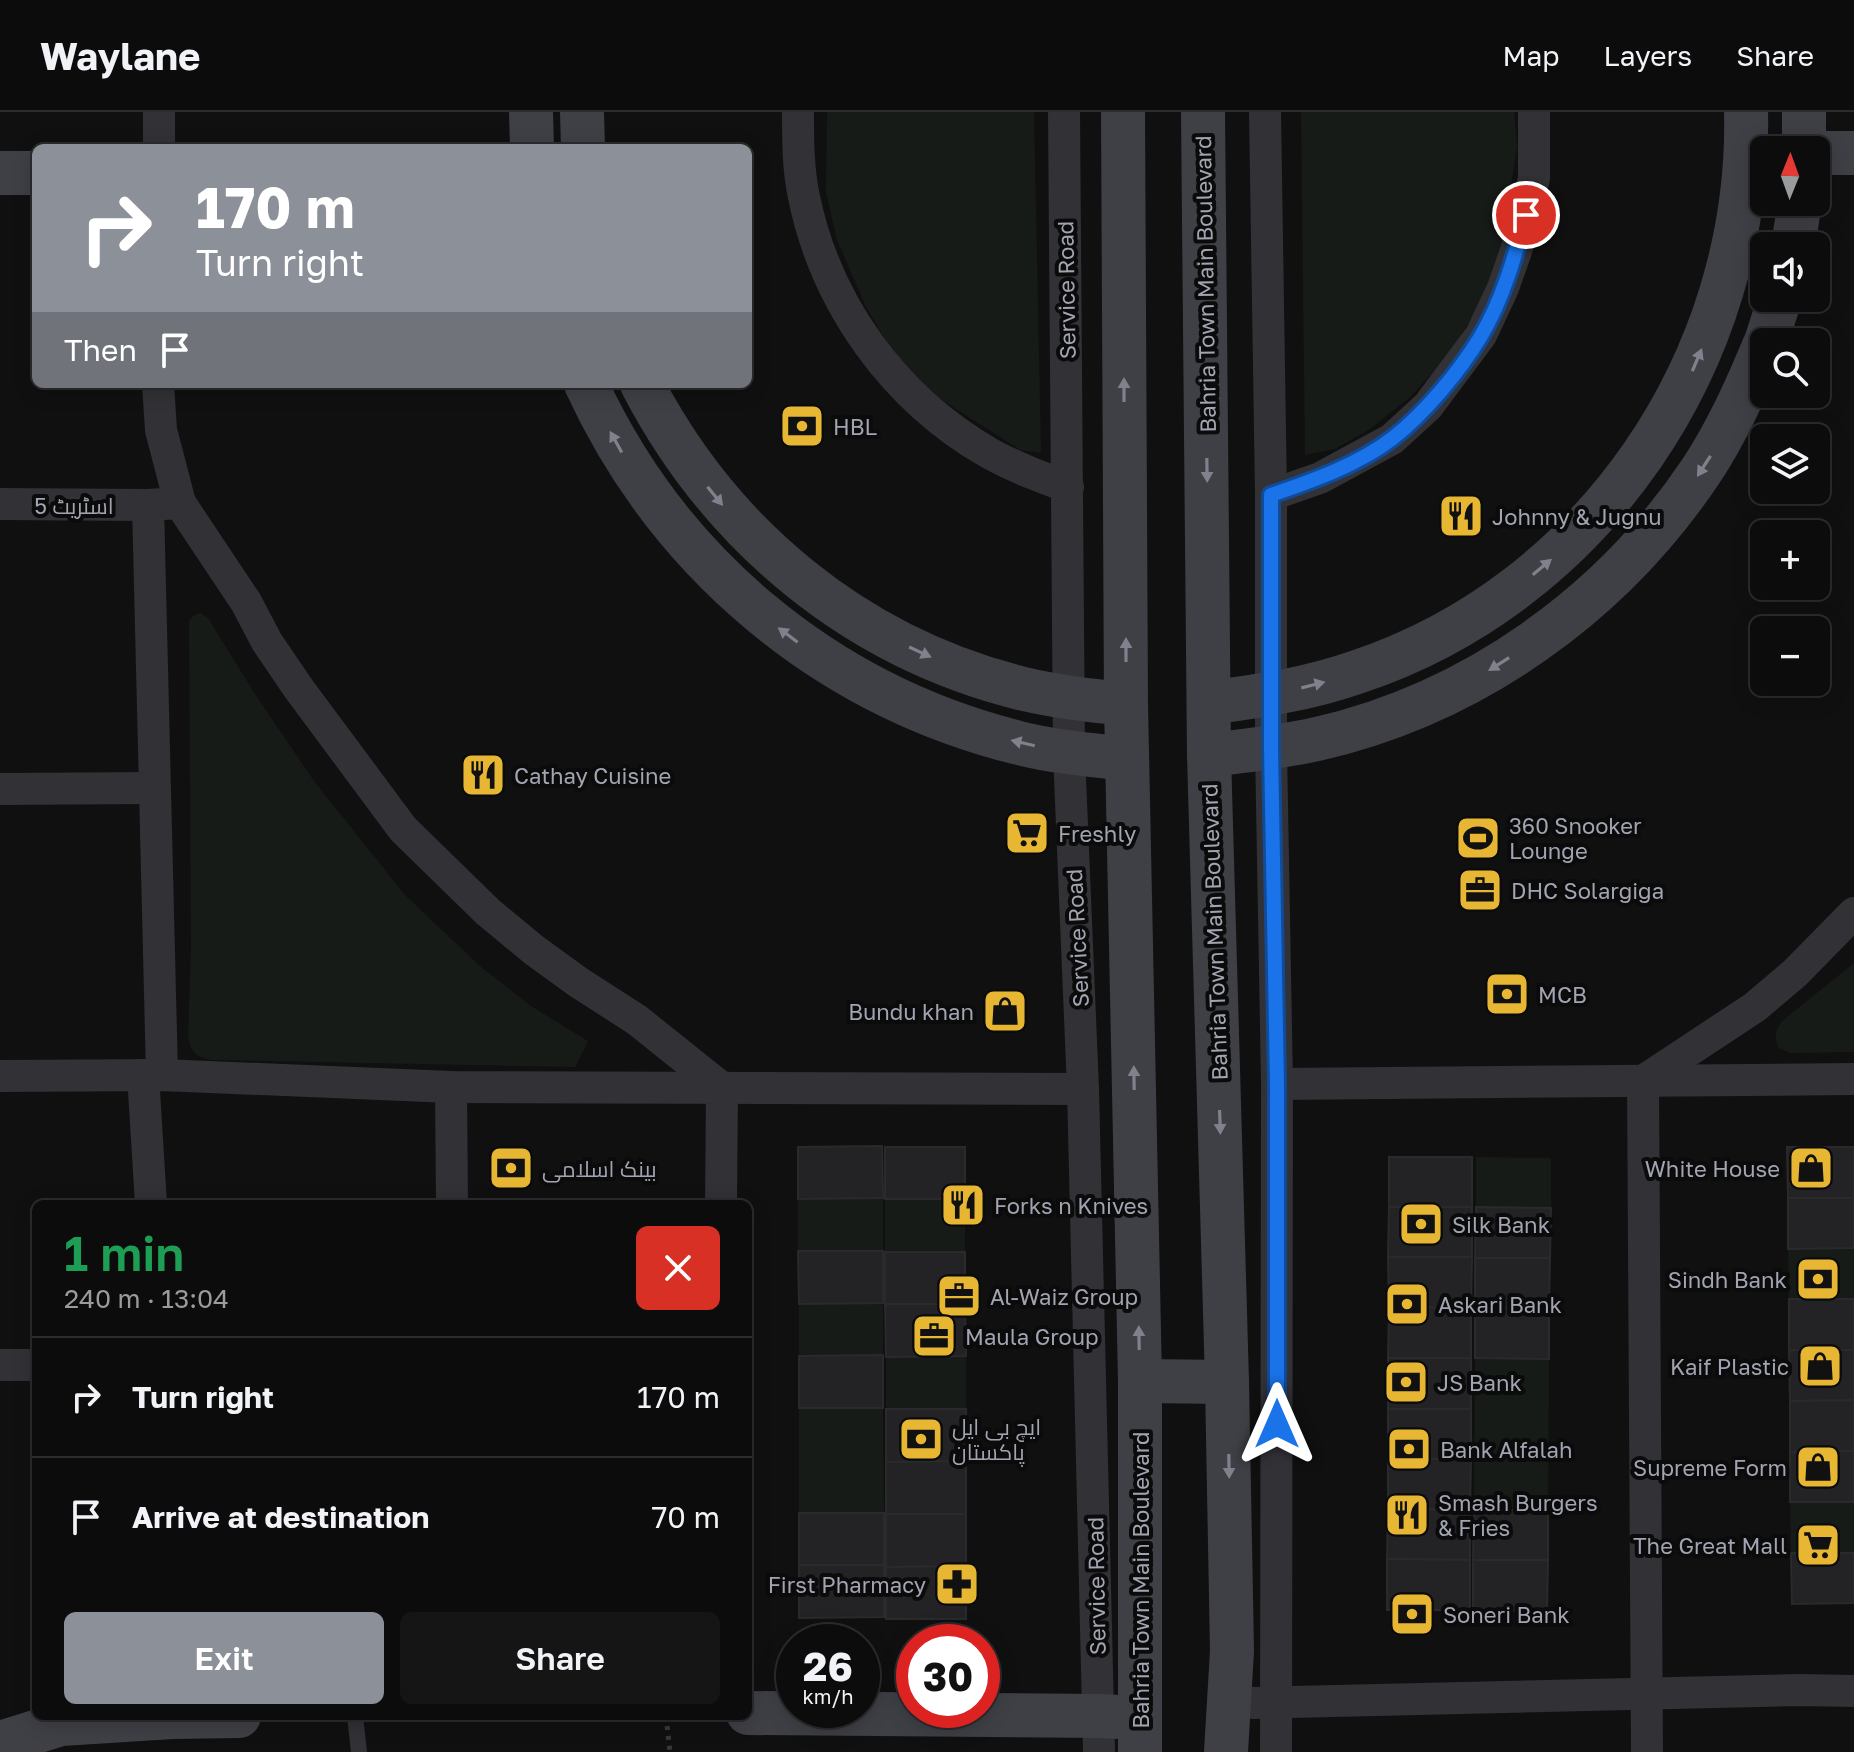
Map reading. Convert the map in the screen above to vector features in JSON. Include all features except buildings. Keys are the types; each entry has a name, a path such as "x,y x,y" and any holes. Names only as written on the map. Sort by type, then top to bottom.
{"street":[{"path":"159,112 159,144"},
{"path":"531,112 532,144"},
{"path":"582,112 583,144"},
{"path":"798,112 798,151 804,197 816,242 833,285 874,352 915,398 951,428 990,454 1068,487"},
{"name":"Service Road","path":"1064,112 1069,753 1083,1089 1119,1734"},
{"name":"Bahria Town Main Boulevard","path":"1119,1734 1140,1381 1126,704 1123,112"},
{"name":"Bahria Town Main Boulevard","path":"1203,112 1209,755 1232,1651 1226,1752"},
{"path":"1265,112 1277,1084 1276,1752"},
{"path":"1271,495 1320,478 1392,439 1428,406 1481,335 1503,288 1526,215 1534,178 1534,112"},
{"path":"1804,112 1804,136"},
{"path":"1209,703 1272,695 1316,685 1403,654 1457,626 1521,585 1588,523 1619,489 1646,452 1691,373 1724,288 1750,152"},
{"path":"1830,153 1854,153"},
{"path":"0,173 32,173"},
{"path":"1209,755 1271,748 1364,726 1443,695 1536,641 1574,612 1618,571 1674,508 1702,469 1750,380"},
{"path":"158,388 161,430 180,503 299,689 403,829 488,912 523,941 637,1020 722,1088"},
{"path":"588,388 622,454 681,535 752,607 792,638 878,690 971,729 1069,753 1127,759"},
{"path":"644,388 690,464 718,500 748,534 817,593 895,641 979,676 1068,698 1126,704"},
{"name":"اسٹریٹ 5","path":"0,504 180,503"},
{"path":"148,505 156,825 151,1200"},
{"path":"0,789 154,788"},
{"path":"1643,1081 1755,1007 1795,973 1854,913"},
{"path":"0,1076 153,1075 451,1087 1083,1089"},
{"path":"1277,1084 1854,1079"},
{"path":"1643,1081 1647,1752"},
{"path":"451,1087 452,1200"},
{"path":"721,1200 722,1088"},
{"path":"0,1365 32,1365"},
{"path":"1140,1381 1227,1382"},
{"path":"1229,1705 1854,1691"},
{"path":"752,1713 1119,1734"},
{"path":"0,1722 61,1724 116,1720"},
{"path":"0,1743 61,1724"}],"lane":[{"path":"355,1720 359,1752"}],"path":[{"path":"666,1720 670,1752"}],"shaded area":[{"path":"827,112 1034,112 1041,453 1020,450 939,398 910,372 887,342 866,307 837,240 826,192"},
{"path":"1301,112 1514,112 1517,146 1501,252 1478,308 1449,355 1410,397 1370,429 1335,449 1305,455"},
{"path":"200,613 208,618 314,781 406,896 480,966 531,1006 588,1041 575,1067 211,1060 195,1053 188,1037 191,948 189,621"},
{"path":"1854,963 1854,1052 1790,1053 1779,1048 1776,1034 1782,1021"},
{"path":"1476,1157 1551,1158 1551,1208 1476,1207"},
{"path":"883,1198 883,1251 798,1251 798,1199"},
{"path":"885,1199 965,1199 965,1252 885,1252"},
{"path":"1854,1248 1854,1299 1789,1299 1788,1249"},
{"path":"883,1303 883,1355 799,1356 799,1304"},
{"path":"966,1356 966,1409 886,1409 886,1357"},
{"path":"1475,1358 1549,1359 1548,1510 1474,1510"},
{"path":"799,1408 883,1408 884,1513 799,1513"},
{"path":"1790,1502 1854,1502 1854,1553 1791,1553"}],"place":[{"name":"HBL","path":"802,426"},
{"name":"Johnny & Jugnu","path":"1461,516"},
{"name":"Cathay Cuisine","path":"483,775"},
{"name":"Freshly","path":"1027,833"},
{"name":"360 Snooker Lounge","path":"1478,838"},
{"name":"DHC Solargiga","path":"1480,890"},
{"name":"MCB","path":"1507,994"},
{"name":"Bundu khan","path":"1005,1011"},
{"name":"بینک اسلامی","path":"511,1168"},
{"name":"White House","path":"1811,1168"},
{"name":"Forks n Knives","path":"963,1205"},
{"name":"Silk Bank","path":"1421,1224"},
{"name":"Sindh Bank","path":"1818,1279"},
{"name":"Al-Waiz Group","path":"959,1296"},
{"name":"Askari Bank","path":"1407,1304"},
{"name":"Maula Group","path":"934,1336"},
{"name":"Kaif Plastic","path":"1820,1366"},
{"name":"JS Bank","path":"1406,1382"},
{"name":"ایچ بی ایل پاکستان","path":"921,1439"},
{"name":"Bank Alfalah","path":"1409,1449"},
{"name":"Supreme Form","path":"1818,1467"},
{"name":"Smash Burgers & Fries","path":"1407,1515"},
{"name":"The Great Mall","path":"1818,1545"},
{"name":"First Pharmacy","path":"957,1584"},
{"name":"Soneri Bank","path":"1412,1614"}],"route":[{"path":"1277,1424 1271,495 1320,478 1359,458 1392,439 1428,406 1481,335 1503,288 1526,215"}]}
